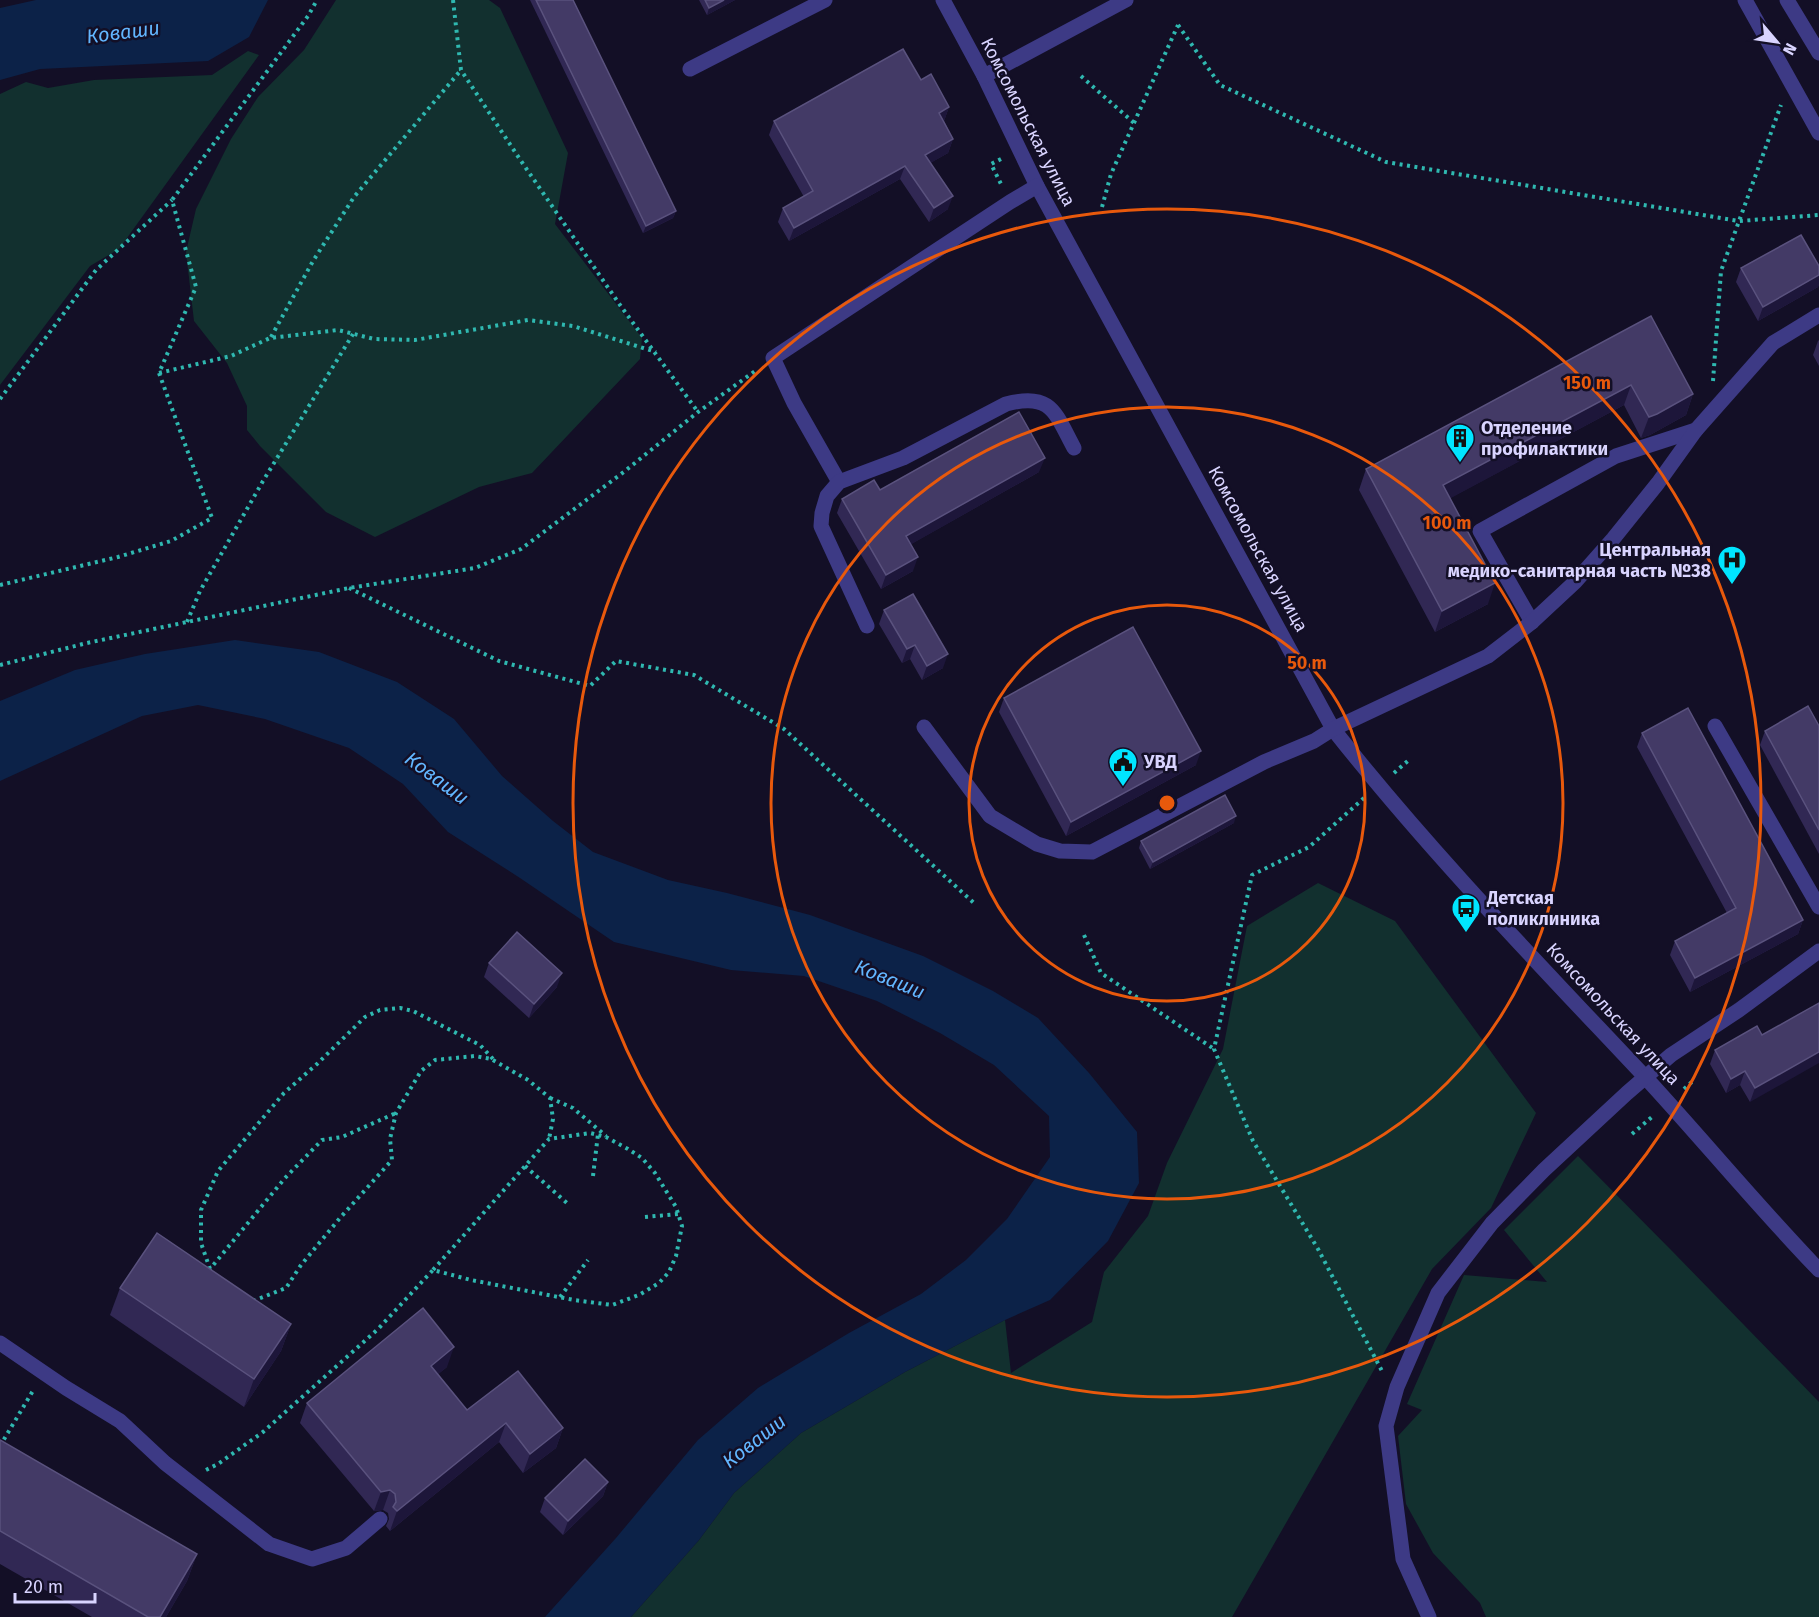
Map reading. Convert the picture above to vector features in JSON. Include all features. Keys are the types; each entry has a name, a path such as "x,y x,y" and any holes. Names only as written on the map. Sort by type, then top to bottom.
{"street":[{"path":"690,69 825,0"},
{"name":"Комсомольская улица","path":"943,0 984,76 1037,186 1334,729 1378,786 1819,1270"},
{"path":"984,76 1126,0"},
{"path":"1745,0 1819,133"},
{"path":"1787,0 1819,53"},
{"path":"840,482 794,403 773,358 1037,186"},
{"path":"924,727 990,816 1036,844 1060,850 1092,852 1264,762 1314,741 1334,729 1488,656 1532,622 1575,582 1658,483 1696,430 1773,343 1819,315"},
{"path":"867,626 821,526 822,513 828,496 840,482 903,458 1006,404 1024,399 1041,402 1054,410 1074,448"},
{"path":"1532,622 1480,531 1616,456 1696,430"},
{"path":"1715,726 1819,907"},
{"path":"1429,1617 1403,1559 1386,1426 1396,1387 1438,1293 1492,1223 1544,1170 1645,1077 1671,1055 1739,1010 1819,951"},
{"path":"0,1343 120,1421 165,1464 269,1544 312,1559 346,1548 380,1519"}],"path":[{"path":"0,399 96,270 172,201 317,0"},
{"path":"453,0 461,70 620,305 698,412"},
{"path":"1102,207 1112,174 1178,25 1220,85 1386,162 1739,221 1819,215"},
{"path":"270,338 313,261 354,197 461,70"},
{"path":"1082,76 1134,123"},
{"path":"1710,414 1721,271 1790,81"},
{"path":"1000,182 991,165 1001,159"},
{"path":"0,585 118,557 171,541 212,518 159,373 196,287 172,201"},
{"path":"159,373 231,356 270,338 338,330 374,339 415,340 528,320 573,326 656,352"},
{"path":"187,622 200,591 263,481 353,334"},
{"path":"0,665 87,643 349,588 475,568 521,549 625,471 698,412 773,358"},
{"path":"349,588 499,661 590,686 616,661 694,675 784,729 975,904"},
{"path":"1391,776 1410,759"},
{"path":"1214,1049 1251,875 1309,847 1366,796"},
{"path":"1084,935 1101,973 1214,1049 1253,1141 1318,1249 1383,1374 1396,1387"},
{"path":"211,1279 201,1243 201,1210 218,1171 284,1093 364,1017 380,1010 400,1008 413,1011 480,1045 493,1060"},
{"path":"249,1303 286,1288 315,1248 392,1160 390,1138 396,1113 421,1071 435,1060 475,1056 493,1060 528,1080 550,1098 573,1108 606,1137"},
{"path":"1684,1089 1695,1079"},
{"path":"186,1480 218,1464 263,1432 378,1329 549,1139 553,1119 550,1098"},
{"path":"210,1269 285,1178 322,1140 342,1137 396,1113"},
{"path":"1632,1134 1656,1113"},
{"path":"433,1270 471,1281 612,1305 639,1295 659,1283 669,1272 676,1256 682,1226 666,1190 642,1158 597,1134 549,1139"},
{"path":"593,1176 597,1134"},
{"path":"525,1166 567,1203"},
{"path":"645,1217 678,1214"},
{"path":"560,1297 588,1260"},
{"path":"0,1446 44,1373"}],"green space":[{"path":"336,0 489,0 500,8 568,153 555,224 642,338 640,359 532,473 479,487 375,537 326,512 247,430 247,406 227,363 194,321 186,252 196,209 231,139 258,97 304,50"},
{"path":"248,51 259,55 119,249 90,266 0,385 0,94 26,82 48,88 94,80 212,75"},
{"path":"1318,883 1395,921 1536,1113 1491,1208 1432,1269 1232,1617 631,1617 699,1540 734,1493 801,1433 905,1372 1005,1320 1011,1373 1092,1322 1104,1272 1148,1216 1167,1163 1223,1049 1247,926"},
{"path":"1578,1156 1819,1402 1819,1617 1486,1617 1480,1603 1433,1553 1406,1504 1398,1436 1422,1410 1407,1404 1464,1275 1547,1282 1504,1230"}],"water":[{"name":"Коваши","path":"36,0 268,0 249,37 208,61 40,69 0,80 0,8"},
{"name":"Коваши","path":"235,640 319,652 397,682 454,719 502,776 553,821 593,852 668,880 810,915 923,956 993,991 1038,1018 1089,1073 1137,1132 1139,1183 1108,1241 1050,1300 1005,1320 905,1372 801,1433 734,1493 699,1540 631,1617 545,1617 616,1538 698,1440 758,1388 849,1333 921,1294 966,1260 1007,1219 1050,1157 1049,1116 994,1065 940,1033 877,1001 804,976 731,970 614,942 448,832 403,784 349,748 265,719 198,705 142,716 0,781 0,701 75,670 145,654"}],"building":[{"path":"536,0 573,0 676,211 646,226"},
{"path":"705,0 724,0 709,8"},
{"path":"903,49 921,80 931,74 949,107 939,113 953,139 925,155 953,196 934,208 905,166 794,228 783,208 813,191 774,121"},
{"path":"1801,235 1819,266 1819,275 1763,307 1741,268"},
{"name":"Отделение профилактики","path":"1651,316 1693,394 1649,417 1631,385 1443,485 1495,583 1442,611 1366,469"},
{"path":"1019,412 1045,458 906,536 918,557 886,575 842,499 874,480 880,490"},
{"path":"913,594 948,654 927,666 915,645 907,649 884,610"},
{"path":"1133,627 1201,751 1071,822 1004,698"},
{"path":"1808,706 1819,726 1819,830 1765,731"},
{"path":"1688,708 1803,920 1695,978 1675,941 1736,908 1642,733"},
{"path":"1225,795 1236,816 1153,862 1141,841"},
{"path":"517,932 562,973 534,1004 489,963"},
{"path":"1819,1003 1819,1052 1755,1088 1745,1071 1731,1079 1715,1050 1757,1026 1762,1035"},
{"path":"157,1233 291,1324 254,1379 120,1288"},
{"path":"423,1308 454,1347 431,1366 467,1410 518,1371 563,1428 530,1454 506,1423 397,1511 393,1507 396,1502 395,1494 390,1490 381,1492 307,1403"},
{"path":"0,1440 197,1554 160,1617 148,1617 0,1531"},
{"path":"585,1459 608,1482 568,1521 545,1498"}],"place":[{"name":"Отделение профилактики","path":"1460,464"},
{"name":"Центральная медико-санитарная часть №38","path":"1732,586"},
{"name":"УВД","path":"1123,788"},
{"name":"Детская поликлиника","path":"1466,934"}]}
